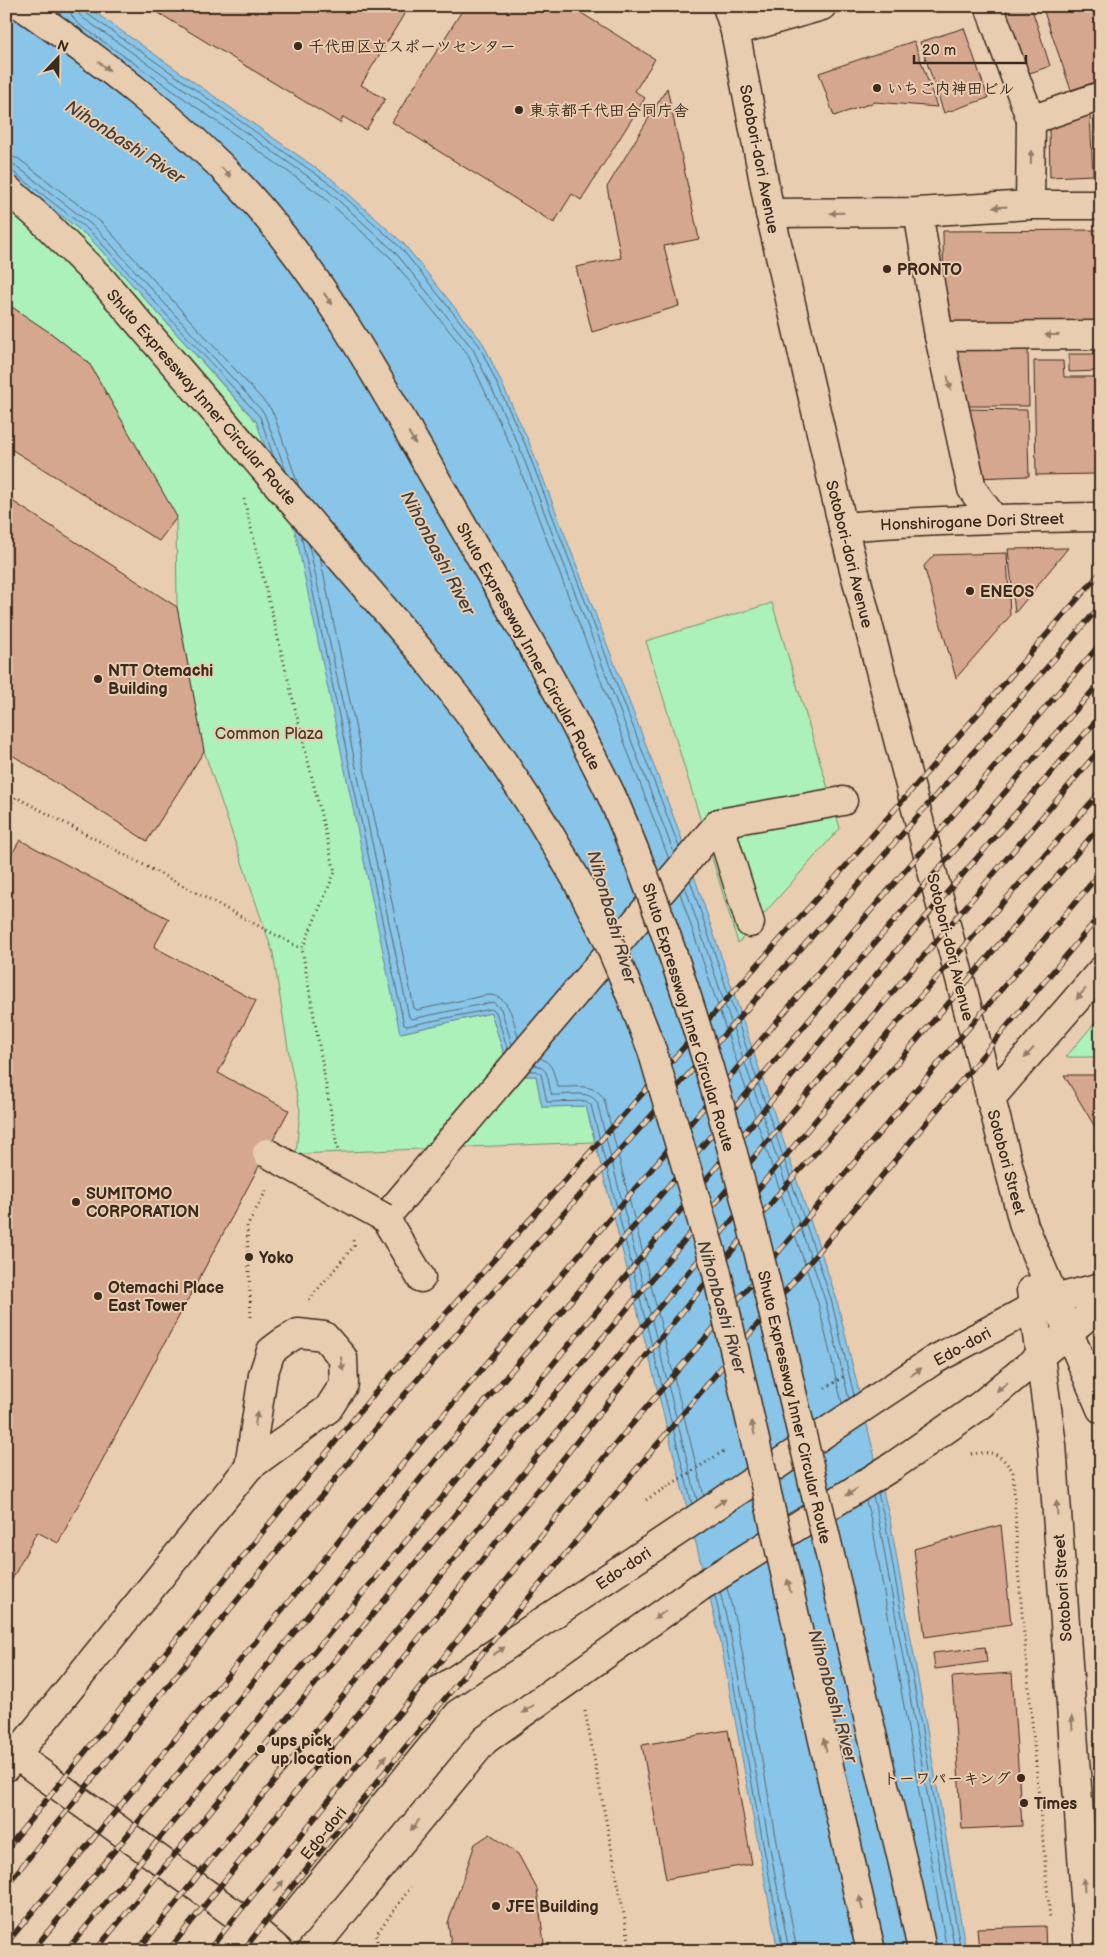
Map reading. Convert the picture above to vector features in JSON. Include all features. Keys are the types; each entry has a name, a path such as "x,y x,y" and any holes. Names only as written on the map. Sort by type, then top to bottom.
{"main road":[{"name":"Shuto Expressway Inner Circular Route","path":"22,6 140,93 196,142 245,191 286,241 330,302 371,367 560,695 611,794 643,872 674,957 758,1247 922,1951"},
{"path":"731,19 822,6"},
{"path":"989,6 1031,120 1030,206"},
{"name":"Sotobori-dori Avenue","path":"731,19 770,213 842,527 990,1098"},
{"path":"1031,120 1101,96"},
{"name":"Shuto Expressway Inner Circular Route","path":"6,188 40,218 103,281 422,653 469,714 541,820 575,877 605,934 652,1050 716,1269 872,1951"},
{"path":"770,213 918,212 1030,206 1101,205"},
{"path":"918,212 939,336 972,489 993,518"},
{"path":"939,336 1101,335"},
{"name":"Honshirogane Dori Street","path":"842,527 912,521 1101,517"},
{"path":"385,1218 719,822 843,801"},
{"path":"719,822 750,923"},
{"path":"990,1098 1101,971"},
{"name":"Sotobori Street","path":"990,1098 1043,1303 1040,1356 1052,1446 1089,1951"},
{"path":"275,1158 385,1218 421,1278"},
{"name":"Edo-dori","path":"227,1951 440,1690 934,1360 1043,1303 1101,1287"},
{"name":"Sotobori Street","path":"1043,1303 1068,1333 1101,1410"},
{"path":"311,1951 485,1740 700,1586 893,1466 981,1405 1101,1306"},
{"path":"249,1467 263,1375 271,1351 298,1333 324,1336 343,1358 344,1384 328,1409 249,1467 8,1756 248,1924 279,1951"}],"path":[{"path":"242,492 335,872 302,949 339,1159"},
{"path":"6,810 16,796 302,949"},
{"path":"251,1317 247,1226 275,1158"},
{"path":"304,1307 354,1246 352,1236"},
{"path":"966,1454 990,1452 1005,1460 1013,1471 1018,1568 1051,1921"},
{"path":"583,1704 631,1951"},
{"path":"377,1951 377,1933 411,1886"}],"green space":[{"name":"Common Plaza","path":"6,173 89,237 285,454 401,1033 491,1013 511,1076 536,1076 542,1107 586,1106 595,1142 296,1154 300,1111 273,953 204,751 177,607 176,517 89,363 52,334 6,304"},
{"path":"772,603 840,828 738,943 646,641"},
{"path":"1101,1015 1101,1057 1066,1057"}],"water":[{"name":"Nihonbashi River","path":"6,6 86,6 333,180 404,244 483,343 529,442 679,831 836,1297 890,1520 966,1951 778,1951 720,1639 586,1106 542,1107 536,1076 511,1076 491,1013 400,1033 295,531 256,421 89,237 6,173"}],"building":[{"name":"千代田区立スポーツセンター","path":"147,6 409,6 361,85 385,99 366,130 343,117 340,123"},
{"name":"東京都千代田合同庁舎","path":"465,6 570,6 655,59 635,91 645,98 581,200 572,194 554,223 392,122"},
{"path":"1015,6 1031,6 1050,66 1027,74 1005,9"},
{"path":"1042,6 1101,6 1101,80 1071,90"},
{"path":"964,28 988,98 944,113 920,42"},
{"name":"いちご内神田ビル","path":"914,41 937,107 875,102 834,116 819,73"},
{"path":"667,88 699,239 664,246 679,306 592,332 576,267 621,258 607,187"},
{"path":"1090,115 1093,175 1050,177 1049,127"},
{"path":"1095,117 1101,117 1101,178 1098,178"},
{"path":"1101,230 1101,321 944,322 943,231"},
{"path":"6,303 52,334 89,363 177,517 159,541 6,446"},
{"path":"948,347 1028,349 1029,406 963,406"},
{"path":"1069,354 1101,354 1101,371 1069,372"},
{"path":"1034,361 1063,361 1064,377 1094,377 1096,474 1036,475"},
{"path":"1097,383 1101,383 1101,481 1099,481"},
{"path":"963,409 1027,410 1029,476 975,478"},
{"name":"NTT Otemachi Building","path":"6,497 177,607 204,751 147,841 6,751"},
{"path":"1068,548 1015,613 1008,549"},
{"name":"ENEOS","path":"1007,553 1010,616 956,678 924,566 934,555"},
{"name":"Otemachi Place East Tower","path":"20,840 169,919 154,947 256,1001 218,1073 289,1110 58,1543 37,1532 8,1587 6,1586 6,864"},
{"path":"1064,1075 1101,1075 1101,1137"},
{"path":"1001,1525 1011,1624 925,1637 914,1549"},
{"path":"985,1647 987,1662 935,1669 933,1653"},
{"path":"1012,1673 1022,1826 962,1829 952,1677"},
{"path":"728,1730 752,1864 666,1879 642,1745"},
{"name":"JFE Building","path":"490,1834 518,1854 537,1889 545,1951 452,1951 448,1923 475,1844"},
{"path":"1045,1926 1046,1951 979,1951 977,1928"}],"railway":[{"path":"6,1850 374,1394 844,868 1101,572"},
{"path":"6,1886 392,1409 494,1291 851,893 1101,605"},
{"path":"6,1944 433,1427 861,922 1101,643"},
{"path":"32,1951 444,1450 867,952 1101,681"},
{"path":"66,1951 879,971 1101,715"},
{"path":"95,1951 486,1477 880,1007 1101,748"},
{"path":"137,1951 610,1366 891,1030 1101,791"},
{"path":"168,1951 623,1384 781,1191 899,1061 1101,825"},
{"path":"208,1951 606,1455 1101,872"},
{"path":"243,1951 294,1884 460,1680 1101,914"}],"place":[{"name":"千代田区立スポーツセンター","path":"298,46"},
{"name":"いちご内神田ビル","path":"877,88"},
{"name":"東京都千代田合同庁舎","path":"519,110"},
{"name":"PRONTO","path":"887,269"},
{"name":"ENEOS","path":"970,591"},
{"name":"NTT Otemachi Building","path":"98,679"},
{"name":"SUMITOMO CORPORATION","path":"76,1202"},
{"name":"Yoko","path":"249,1257"},
{"name":"Otemachi Place East Tower","path":"98,1296"},
{"name":"ups pick up location","path":"261,1749"},
{"name":"トーワパーキング","path":"1021,1778"},
{"name":"Times","path":"1024,1803"},
{"name":"JFE Building","path":"496,1906"}]}
